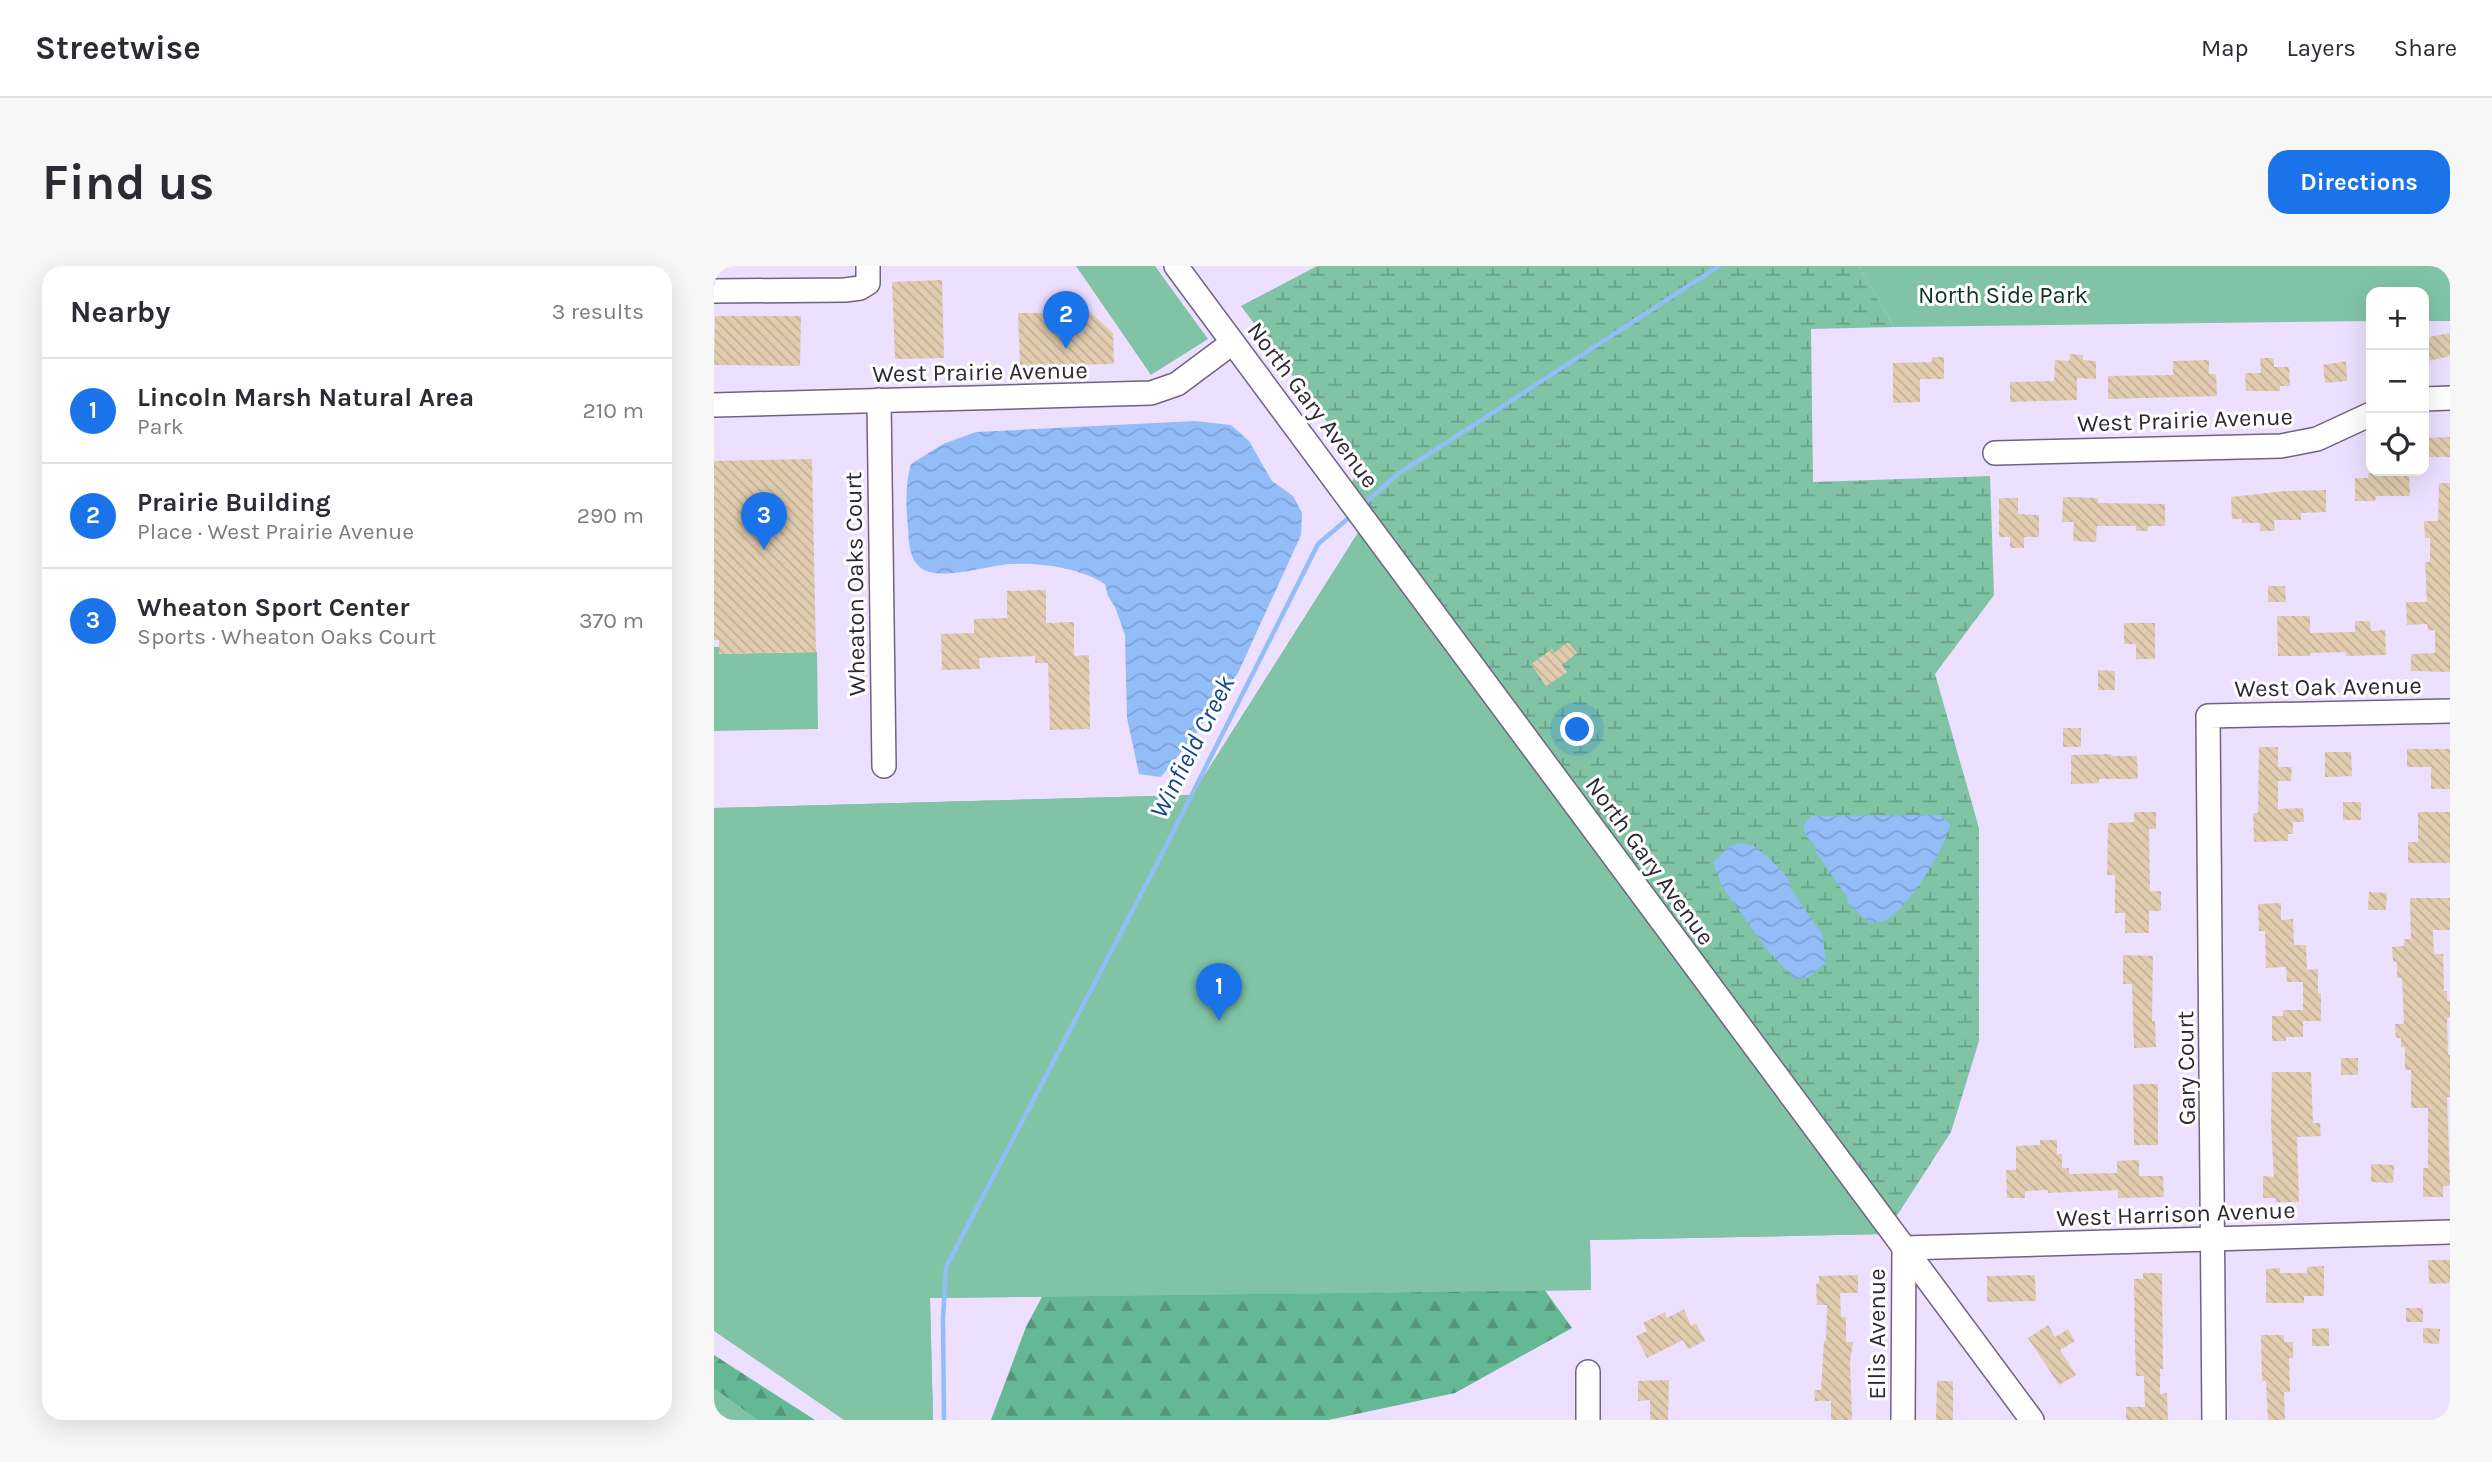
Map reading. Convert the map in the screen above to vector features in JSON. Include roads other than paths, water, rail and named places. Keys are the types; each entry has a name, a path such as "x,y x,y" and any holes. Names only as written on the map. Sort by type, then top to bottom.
{"street":[{"path":"714,291 853,289 868,283 868,266"},
{"name":"North Gary Avenue","path":"1176,266 2032,1420"},
{"name":"West Prairie Avenue","path":"714,405 1151,393 1177,384 1232,343"},
{"path":"2429,399 2450,398"},
{"name":"Wheaton Oaks Court","path":"879,400 884,766"},
{"name":"West Prairie Avenue","path":"1995,453 2281,446 2317,439 2366,416"},
{"name":"West Oak Avenue","path":"2208,716 2450,710"},
{"name":"Gary Court","path":"2208,716 2214,1420"},
{"name":"West Harrison Avenue","path":"1904,1248 2450,1232"},
{"name":"Ellis Avenue","path":"1903,1420 1904,1248"},
{"path":"1588,1372 1588,1420"}],"water":[{"path":"1195,421 1231,425 1249,441 1272,481 1293,496 1302,513 1301,535 1238,673 1199,730 1161,777 1139,774 1127,718 1125,635 1105,584 1072,570 1035,564 1002,565 952,573 929,572 914,560 909,545 907,488 911,464 943,444 976,432"},
{"path":"1940,815 1950,824 1934,862 1903,905 1893,915 1878,922 1868,922 1847,902 1847,897 1815,851 1815,845 1806,836 1803,826 1811,816"},
{"path":"1740,843 1754,846 1788,878 1791,889 1822,934 1826,962 1809,977 1795,979 1768,951 1722,886 1713,862 1728,847"}],"waterway":[{"name":"Winfield Creek","path":"1363,505 1398,474 1719,266"},
{"name":"Winfield Creek","path":"944,1420 943,1318 946,1267 1162,854 1318,544 1351,516"}],"place":[{"name":"Prairie Building","path":"1066,349"},
{"name":"Wheaton Sport Center","path":"764,550"},
{"name":"Lincoln Marsh Natural Area","path":"1219,1021"}],"park label":[{"name":"North Side Park","path":"2003,295"}]}
